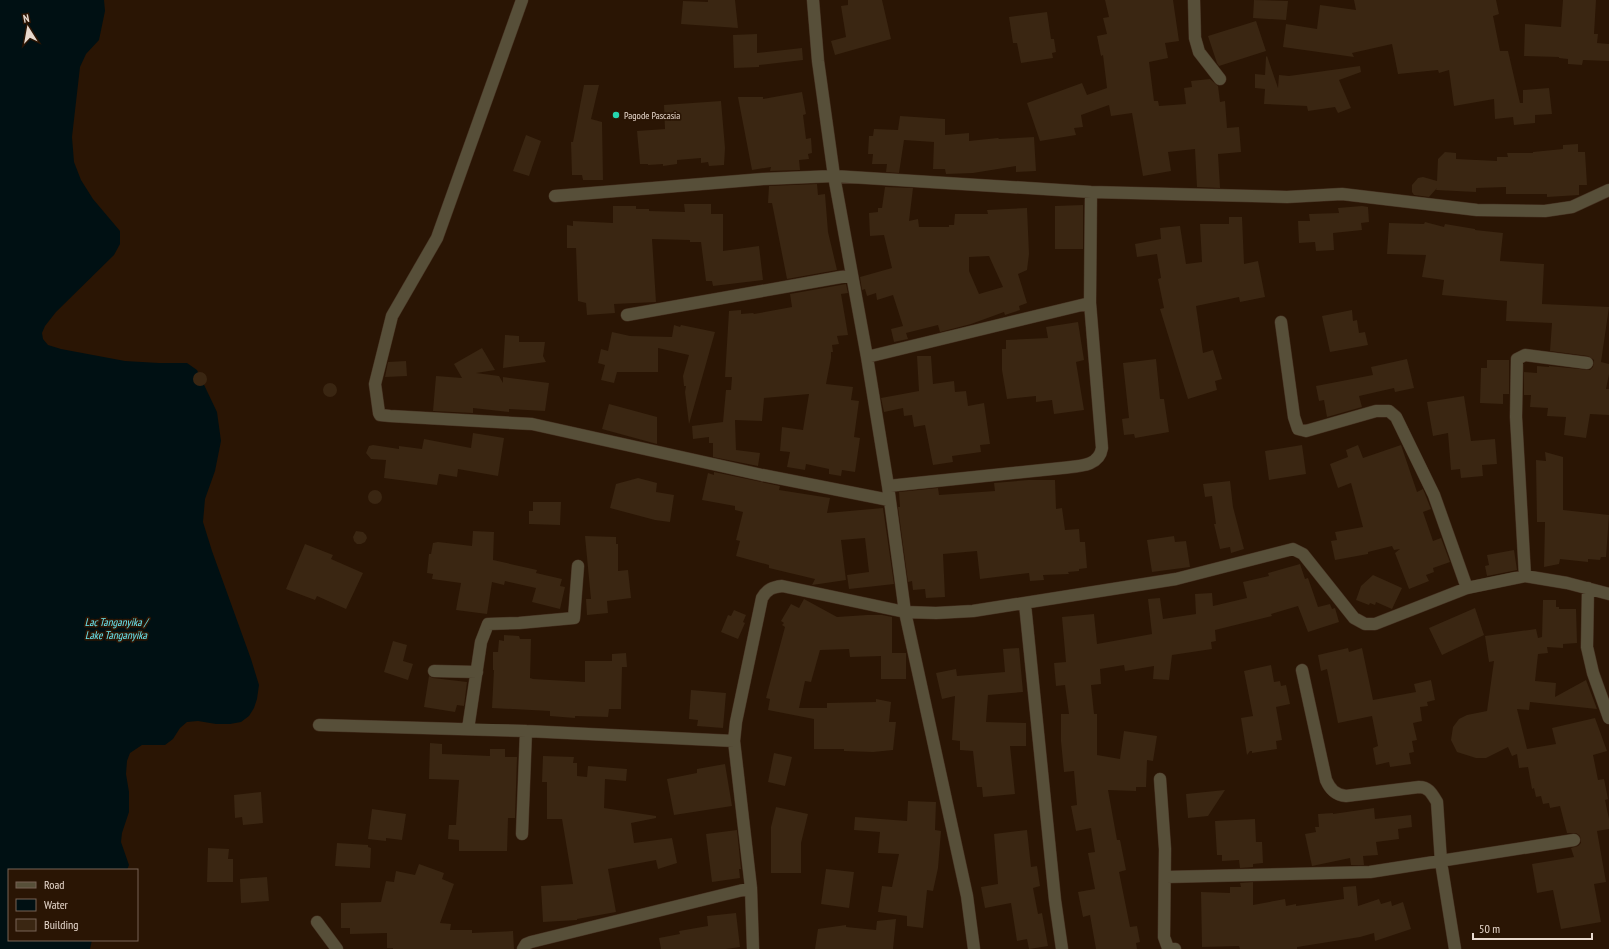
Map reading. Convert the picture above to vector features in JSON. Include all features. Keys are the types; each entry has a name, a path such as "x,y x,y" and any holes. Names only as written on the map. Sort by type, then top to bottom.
{"street":[{"path":"522,0 436,238 392,316 375,384 380,415 532,424 762,475 888,500"},
{"path":"813,0 818,61 834,176 867,357 888,486 888,500 905,612 967,896 974,949"},
{"path":"1194,0 1193,10 1195,38 1199,52 1220,79"},
{"path":"555,196 763,179 834,176 1091,192 1288,197 1342,194 1476,210 1545,211 1572,206 1609,190"},
{"path":"888,486 1086,465 1096,461 1099,458 1102,448 1090,303 1091,192"},
{"path":"627,315 852,275"},
{"path":"867,357 1090,303"},
{"path":"1281,322 1294,417 1298,429 1306,431 1376,411 1389,411 1396,417 1434,495 1467,588"},
{"path":"1525,576 1516,417 1517,359 1525,355 1587,363"},
{"path":"753,949 751,888 734,741 736,722 762,598 769,590 782,586 905,612 936,613 973,611 1176,579 1293,549 1303,554 1354,618 1365,624 1375,624 1467,588 1525,576 1567,583 1609,594"},
{"path":"468,729 481,642 488,624 574,618 578,566"},
{"path":"1588,588 1587,647 1593,673 1609,718"},
{"path":"1025,604 1055,900 1062,949"},
{"path":"1302,670 1326,780 1333,792 1346,796 1419,786 1428,788 1436,802 1441,862 1456,949"},
{"path":"434,671 477,672"},
{"path":"319,725 526,731 734,741"},
{"path":"522,834 526,731"},
{"path":"1160,779 1163,805 1166,876 1164,937 1168,948 1175,949"},
{"path":"1166,876 1370,872 1574,840"},
{"path":"523,949 526,944 531,942 751,888"},
{"path":"317,922 337,949"}],"water":[{"name":"Lac Tanganyika / Lake Tanganyika","path":"0,0 104,0 105,11 99,40 86,54 80,67 72,137 74,162 81,180 93,199 120,231 120,244 114,255 56,312 45,326 42,333 43,339 48,345 61,349 125,361 187,363 197,370 217,412 221,441 215,471 205,499 203,522 259,685 254,708 249,716 241,722 216,724 198,721 187,722 180,728 173,739 165,745 142,745 130,753 127,761 126,774 129,792 129,812 122,833 121,842 129,865 127,869 8,869 8,941 92,941 90,949 0,949"}],"building":[{"path":"708,0 735,0 738,28 681,24 683,1 708,2"},
{"path":"848,0 882,0 891,39 835,55 831,41 846,37 841,6 848,5"},
{"path":"1105,0 1173,0 1179,41 1165,43 1168,58 1149,62 1154,101 1158,101 1159,106 1186,104 1184,88 1192,87 1191,81 1210,79 1218,86 1220,102 1225,101 1227,128 1239,127 1241,152 1218,154 1220,188 1197,187 1195,149 1168,152 1171,171 1143,176 1132,113 1111,116 1109,105 1081,115 1083,127 1074,128 1076,135 1040,141 1027,103 1082,83 1087,95 1107,88 1103,55 1101,56 1097,36 1107,34 1103,18 1109,17"},
{"path":"1254,0 1288,1 1286,20 1253,18"},
{"path":"1354,0 1496,0 1499,14 1493,16 1500,51 1508,51 1520,103 1523,103 1523,90 1549,88 1552,114 1535,115 1535,123 1514,125 1513,117 1495,119 1494,99 1454,106 1449,70 1439,73 1438,70 1398,74 1392,44 1352,53 1354,57 1283,47 1286,24 1317,29 1320,5 1356,10"},
{"path":"1563,0 1596,0 1594,34 1598,34 1597,43 1609,44 1609,61 1583,60 1582,65 1568,64 1568,59 1559,57 1524,56 1525,24 1561,27"},
{"path":"1047,12 1051,39 1054,39 1056,52 1052,53 1053,58 1021,63 1017,43 1013,43 1009,17"},
{"path":"1256,21 1266,51 1219,66 1208,36"},
{"path":"757,34 757,53 802,48 803,60 759,65 759,67 734,68 733,35"},
{"path":"1267,56 1278,88 1279,75 1289,76 1360,66 1361,72 1339,80 1351,108 1338,113 1335,107 1308,111 1307,106 1264,104 1265,89 1255,88 1255,74 1265,75"},
{"path":"584,85 599,85 591,119 602,122 603,180 583,180 582,175 572,175 571,142 573,142"},
{"path":"802,92 806,114 803,115 806,139 811,138 812,153 808,154 809,159 799,160 800,170 770,171 771,167 752,170 738,97 763,97 763,99"},
{"path":"721,101 725,148 724,165 709,166 708,162 701,163 701,158 677,160 677,164 663,166 663,164 640,164 637,131 665,129 664,105"},
{"path":"900,116 945,119 945,135 969,133 969,141 998,138 1034,137 1036,171 1016,172 1016,166 973,173 946,174 945,169 933,169 934,142 904,140 899,173 886,172 887,164 872,164 873,154 868,154 869,136 873,136 874,129 898,130"},
{"path":"526,135 541,141 529,176 513,171"},
{"path":"1578,144 1578,152 1585,152 1587,185 1579,185 1579,195 1547,197 1547,194 1506,194 1506,187 1476,188 1476,192 1436,190 1437,188 1429,197 1414,195 1412,192 1412,185 1418,178 1423,177 1437,181 1438,159 1445,152 1456,153 1456,159 1497,161 1497,157 1508,157 1507,153 1533,153 1563,149 1563,145"},
{"path":"817,184 818,195 825,194 828,232 837,270 787,279 772,203 768,203 769,186"},
{"path":"885,187 913,188 909,221 918,219 919,227 949,227 949,225 954,225 955,214 988,214 987,210 1027,208 1029,254 1027,270 1018,274 1027,303 1019,306 1020,310 1005,315 1004,312 971,324 940,332 938,325 906,333 908,339 894,342 891,329 903,326 893,295 877,300 876,293 867,296 865,289 862,290 860,277 892,268 884,235 870,236 869,213 878,212 878,208 882,208","holes":["989,256 1003,287 979,294 969,271 969,257"]},
{"path":"684,204 711,204 711,214 723,214 723,251 759,246 763,280 713,286 712,281 706,281 701,242 690,242 690,240 652,239 656,302 614,304 615,313 587,315 586,303 578,301 576,248 567,248 567,225 573,226 573,221 613,223 613,206 636,206 636,209 649,209 649,211 685,212"},
{"path":"1083,205 1083,249 1055,249 1055,206"},
{"path":"1368,207 1369,222 1361,223 1362,230 1333,233 1334,250 1316,251 1315,242 1299,243 1298,221 1310,221 1309,214 1339,213 1338,208"},
{"path":"1229,217 1242,217 1244,264 1258,261 1265,297 1240,302 1239,297 1196,306 1203,353 1213,350 1222,379 1215,381 1217,390 1188,399 1160,309 1164,308 1158,279 1161,278 1157,254 1137,257 1135,244 1161,239 1160,228 1180,226 1186,264 1202,262 1200,224 1229,224"},
{"path":"1425,222 1444,227 1445,224 1475,230 1503,233 1500,261 1544,264 1542,304 1609,307 1601,362 1609,364 1606,389 1609,389 1609,415 1590,414 1586,438 1564,435 1566,417 1547,416 1548,408 1530,407 1531,395 1524,395 1524,372 1537,373 1537,366 1590,370 1593,367 1594,360 1588,356 1550,351 1552,323 1506,321 1507,301 1442,295 1444,280 1422,277 1426,255 1387,254 1389,223 1424,224"},
{"path":"846,284 848,293 841,294 848,335 837,336 839,344 832,345 833,352 831,352 826,384 853,387 851,400 859,401 854,437 860,438 855,472 842,470 841,476 829,474 829,469 806,464 805,470 787,467 790,452 780,451 782,427 803,430 809,394 764,398 762,421 735,420 736,450 760,453 758,466 713,457 713,443 709,443 709,437 693,439 692,426 723,422 726,390 731,390 732,377 725,377 729,311 741,310 741,314 754,314 792,307 790,294"},
{"path":"1352,310 1353,321 1357,320 1359,333 1365,332 1368,345 1330,352 1322,316"},
{"path":"1078,322 1084,360 1076,362 1084,410 1054,414 1052,400 1036,402 1036,396 1007,399 1002,370 1002,349 1006,349 1006,340 1048,338 1046,327"},
{"path":"674,325 715,332 689,424 685,392 686,386 684,386 683,376 689,355 658,348 658,372 617,372 614,383 601,380 605,365 598,363 601,349 608,351 612,332 630,336 672,337"},
{"path":"505,335 519,336 519,342 545,342 543,356 546,362 503,368"},
{"path":"482,348 495,370 476,373 499,376 503,383 503,377 549,383 545,411 509,409 509,412 473,408 473,413 433,411 436,376 462,378 454,364"},
{"path":"917,356 931,356 933,384 954,381 955,392 966,391 968,406 984,403 990,444 980,445 981,452 952,456 953,462 933,465 925,425 914,427 912,415 904,416 903,408 884,412 881,398 919,391"},
{"path":"1156,359 1160,399 1164,399 1169,432 1135,438 1134,434 1124,435 1122,419 1129,418 1123,363"},
{"path":"1407,359 1414,388 1395,392 1394,388 1359,396 1362,407 1327,417 1324,400 1319,401 1316,386 1373,375 1371,367"},
{"path":"1487,360 1509,360 1509,394 1503,394 1503,404 1480,403 1481,368 1487,368"},
{"path":"406,361 407,376 385,377 388,362"},
{"path":"197,372 203,372 207,376 207,382 203,386 197,386 193,382 193,376"},
{"path":"330,383 335,385 337,390 335,395 330,397 325,395 323,390 325,385"},
{"path":"1464,396 1471,441 1495,439 1497,464 1482,465 1483,476 1461,478 1460,469 1451,470 1448,433 1433,436 1427,402"},
{"path":"609,404 657,417 657,444 602,429"},
{"path":"473,433 504,438 498,476 458,469 457,477 439,474 437,485 384,478 386,460 371,459 366,453 369,446 373,445 399,449 399,446 422,449 424,439 471,448"},
{"path":"1302,445 1306,474 1269,480 1265,451"},
{"path":"1358,445 1363,458 1401,445 1417,492 1423,489 1431,509 1423,512 1433,541 1441,538 1450,562 1433,568 1434,572 1426,575 1429,581 1409,589 1395,553 1400,549 1394,550 1392,546 1368,552 1368,554 1335,560 1331,541 1337,540 1335,532 1363,527 1351,483 1338,488 1330,464 1348,457 1346,450"},
{"path":"1545,452 1563,457 1563,510 1609,515 1606,557 1601,557 1600,560 1588,559 1588,562 1560,559 1559,564 1544,567 1545,522 1537,522 1536,460 1546,461"},
{"path":"714,472 780,486 779,490 830,498 827,513 883,508 894,584 849,589 847,575 869,572 865,538 841,540 846,580 812,585 815,579 769,568 769,565 736,556 740,541 736,540 743,512 735,510 735,506 702,500 708,473 714,475"},
{"path":"638,478 657,483 656,492 674,495 670,522 655,520 610,508 616,484"},
{"path":"1028,480 1055,480 1056,509 1062,508 1065,530 1079,529 1080,542 1085,542 1087,568 1079,569 1079,571 1068,572 1069,574 1043,575 1044,580 1030,581 1029,573 980,579 977,551 943,554 945,597 926,598 925,589 913,590 912,581 908,582 898,507 900,507 899,492 938,488 939,495 995,491 994,483"},
{"path":"1230,481 1233,507 1244,549 1231,553 1230,547 1220,549 1214,524 1216,524 1212,496 1205,497 1203,484"},
{"path":"372,490 378,490 382,494 382,500 378,504 372,504 368,500 368,494"},
{"path":"533,502 561,502 560,525 529,524 529,511 533,511"},
{"path":"356,531 363,532 366,535 367,538 365,542 357,544 354,541 353,537"},
{"path":"473,531 494,532 493,560 537,570 536,573 562,579 560,586 565,587 560,609 532,602 536,588 505,581 504,585 492,582 487,614 456,610 461,583 432,579 433,574 427,573 429,554 431,554 433,543 438,542 472,546"},
{"path":"585,536 616,537 616,544 618,544 618,571 628,570 631,598 607,601 608,613 587,615 586,599 591,599"},
{"path":"1174,536 1175,542 1186,541 1190,567 1152,572 1147,540"},
{"path":"305,544 333,555 331,559 363,573 346,609 317,596 315,600 286,589"},
{"path":"1514,550 1517,570 1487,576 1485,566 1489,565 1487,555"},
{"path":"1300,564 1305,579 1308,578 1318,607 1330,604 1332,609 1335,608 1339,622 1308,632 1298,606 1271,614 1272,616 1215,630 1216,641 1211,642 1212,649 1172,655 1169,680 1153,679 1154,666 1125,671 1124,665 1100,669 1101,684 1091,685 1094,714 1097,714 1097,755 1120,759 1124,731 1157,736 1153,761 1147,760 1146,787 1136,787 1136,791 1108,790 1117,840 1120,840 1126,870 1119,872 1130,927 1137,926 1140,942 1136,943 1137,949 1096,949 1090,915 1083,917 1078,892 1095,889 1088,853 1095,852 1091,828 1076,831 1071,806 1077,805 1074,771 1064,772 1061,741 1061,714 1069,714 1065,685 1056,686 1054,663 1066,662 1062,617 1094,614 1097,644 1152,634 1148,599 1160,598 1163,619 1196,614 1195,594 1212,593 1213,606 1247,598 1243,582 1269,576 1268,573"},
{"path":"1373,575 1402,588 1392,609 1376,602 1375,605 1370,603 1369,605 1356,600 1361,586"},
{"path":"804,599 837,617 882,615 892,617 892,653 906,653 906,679 881,679 881,656 850,657 849,649 820,650 811,682 805,681 799,708 827,708 827,703 876,702 876,699 891,702 889,722 896,722 893,750 873,752 844,751 844,749 814,749 814,719 768,710 770,699 766,698 785,627 782,625 784,623 781,621 791,604 799,608"},
{"path":"1543,600 1556,600 1556,607 1559,607 1559,609 1576,609 1577,643 1563,644 1563,648 1547,647 1548,653 1538,654 1535,681 1556,683 1555,697 1586,680 1597,709 1530,702 1529,710 1517,709 1527,749 1556,744 1552,728 1595,718 1607,751 1593,755 1598,780 1604,779 1608,799 1605,800 1609,819 1609,829 1597,831 1606,882 1594,884 1601,922 1561,929 1553,890 1537,893 1532,864 1574,857 1571,848 1578,846 1581,843 1580,836 1576,833 1567,833 1560,806 1550,808 1549,803 1543,804 1541,796 1536,797 1534,788 1532,789 1528,767 1519,768 1517,754 1512,756 1508,747 1486,758 1476,758 1457,752 1451,740 1453,727 1459,719 1467,715 1487,711 1494,661 1489,662 1485,636 1536,629 1538,638 1542,637"},
{"path":"1475,608 1484,635 1442,655 1429,628"},
{"path":"734,610 746,615 743,622 745,623 738,639 721,632 728,615 731,616"},
{"path":"504,635 519,636 520,639 531,639 530,678 533,679 585,682 585,661 612,661 612,654 626,653 627,667 622,667 621,709 609,709 608,717 575,716 575,718 550,716 550,711 492,708 494,670 493,652 498,652 499,640 504,641"},
{"path":"393,641 407,645 403,661 413,664 408,680 384,672"},
{"path":"1019,648 1023,692 988,695 986,722 1026,723 1026,746 1010,746 1015,794 983,797 982,787 977,787 973,751 960,750 960,741 952,740 955,696 942,699 936,673 956,669 957,676 1005,672 1003,649"},
{"path":"1348,648 1349,652 1362,648 1373,700 1416,692 1414,684 1431,680 1435,700 1427,702 1428,706 1420,707 1422,721 1413,723 1417,740 1412,741 1414,752 1409,753 1411,764 1390,767 1389,762 1376,765 1373,748 1378,746 1372,716 1338,723 1327,669 1321,671 1318,655"},
{"path":"1271,665 1274,682 1280,681 1281,686 1286,685 1290,704 1276,707 1282,740 1276,741 1277,749 1252,753 1252,751 1250,751 1247,755 1241,718 1253,716 1244,671"},
{"path":"429,676 433,678 467,682 464,706 457,705 455,712 424,707"},
{"path":"691,690 726,693 723,728 697,726 698,720 689,719"},
{"path":"430,743 442,744 442,754 490,756 490,749 505,749 505,757 517,757 515,818 508,818 507,851 459,851 459,840 448,839 449,825 456,825 459,780 429,779"},
{"path":"774,753 792,757 785,786 768,782"},
{"path":"543,756 574,757 573,763 577,763 577,776 587,777 588,766 627,769 626,781 605,779 604,808 656,816 656,818 631,823 634,843 672,838 677,863 658,869 656,860 608,869 616,912 577,920 543,922 541,886 573,884 562,819 547,819 547,782 542,782"},
{"path":"725,764 732,806 674,815 667,779 697,773 697,769"},
{"path":"1225,790 1208,816 1188,818 1186,794"},
{"path":"261,792 263,823 243,825 242,817 235,818 234,795"},
{"path":"908,801 936,802 935,830 941,831 938,868 933,891 927,890 923,928 907,926 907,916 878,912 882,886 892,887 899,854 878,853 880,832 854,830 855,817 907,821"},
{"path":"776,807 808,814 801,843 801,873 771,873 771,827"},
{"path":"1374,808 1375,819 1411,815 1412,827 1398,829 1399,839 1376,842 1378,855 1363,856 1364,865 1351,865 1350,858 1312,866 1305,834 1316,832 1315,827 1319,827 1318,814 1333,814"},
{"path":"372,809 406,814 402,840 386,838 386,841 368,839"},
{"path":"1255,819 1256,842 1262,842 1263,863 1253,864 1253,867 1240,868 1239,860 1222,861 1222,855 1217,855 1215,821"},
{"path":"737,830 741,869 739,869 740,878 712,882 706,834"},
{"path":"1027,830 1031,867 1037,866 1040,886 1033,888 1038,914 1042,913 1048,946 1029,949 1027,939 1017,941 1011,903 985,908 981,887 998,884 994,834"},
{"path":"337,843 368,845 368,847 371,848 370,868 335,866"},
{"path":"208,848 229,849 228,859 233,859 233,882 207,882"},
{"path":"419,864 444,873 442,879 454,884 440,923 451,924 450,930 472,930 472,933 513,931 514,949 393,949 387,948 387,933 350,934 350,928 341,928 341,903 381,902 386,881 394,882 396,871 415,875"},
{"path":"826,869 854,872 849,908 821,904"},
{"path":"267,877 269,901 241,903 240,879"},
{"path":"1253,882 1253,905 1285,899 1286,906 1296,904 1296,906 1344,899 1343,887 1356,886 1358,906 1379,899 1381,904 1391,901 1392,906 1403,902 1411,929 1375,941 1374,933 1360,937 1297,947 1297,949 1240,949 1239,946 1202,947 1201,892 1230,893 1230,887 1241,887 1240,883"},
{"path":"736,913 740,947 726,949 661,949 659,938 680,934 679,931 708,926 707,916"},
{"path":"896,919 893,949 815,949 818,929 846,925 846,927 876,930 877,921"}],"place":[{"name":"Pagode Pascasia","path":"616,115"}]}
